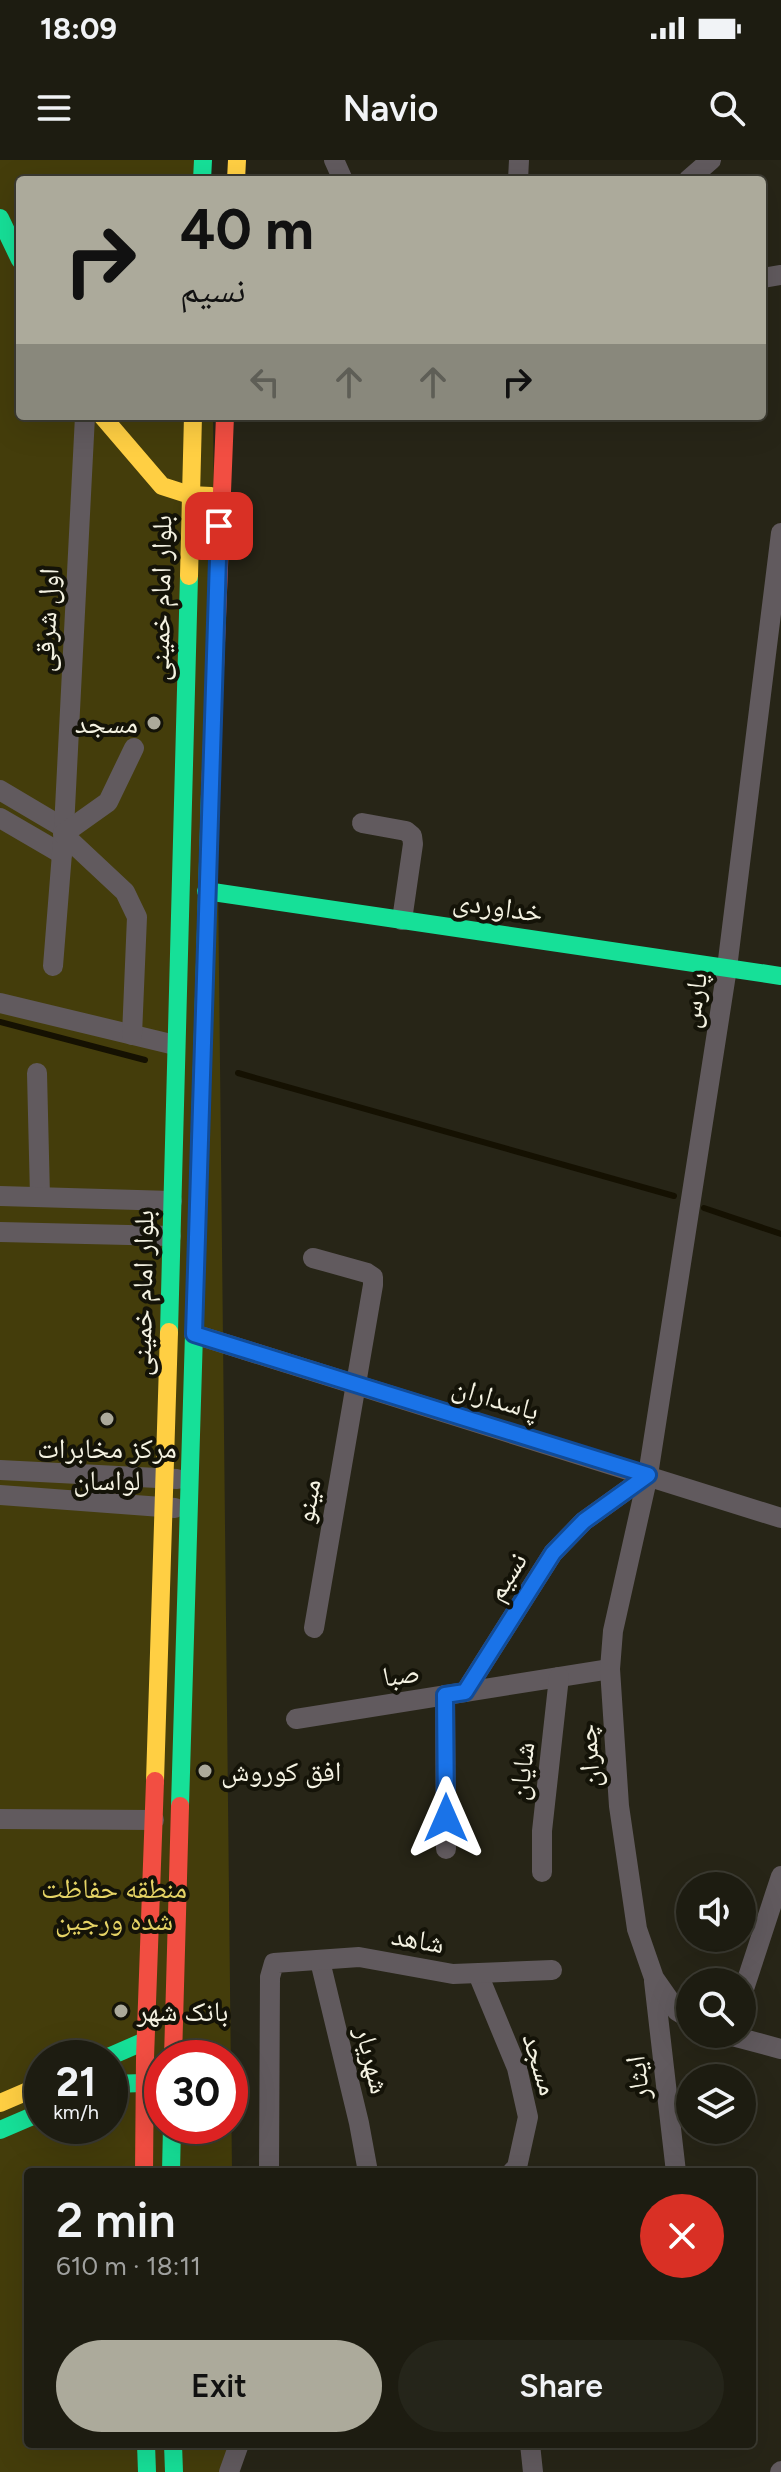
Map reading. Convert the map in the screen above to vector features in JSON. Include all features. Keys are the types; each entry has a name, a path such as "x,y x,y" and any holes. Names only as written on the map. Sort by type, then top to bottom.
{"main road":[{"path":"0,218 16,252"},
{"path":"105,420 162,486 190,495 220,496"},
{"name":"بلوار امام خمینی","path":"145,2040 165,1479 193,420"},
{"name":"بلوار امام خمینی","path":"173,2040 187,1509 204,1052 206,891 225,420"},
{"name":"خداوردی","path":"206,891 781,976"},
{"path":"128,2083 144,2083"},
{"path":"0,2103 24,2093"},
{"path":"0,2130 24,2120"},
{"name":"بلوار امام خمینی","path":"144,2144 144,2168"},
{"path":"171,2168 172,2144"},
{"path":"146,2448 147,2472"},
{"path":"173,2448 174,2472"}],"street":[{"path":"693,176 711,160"},
{"name":"اول شرقی","path":"53,966 63,839 85,420"},
{"name":"پارس","path":"648,1475 727,968 781,533"},
{"path":"63,839 108,802 134,748"},
{"path":"0,790 125,892 137,917 132,1035"},
{"path":"0,818 63,839"},
{"path":"362,823 406,831 412,836 402,920"},
{"path":"0,1003 175,1045"},
{"path":"37,1073 40,1197"},
{"path":"0,1196 172,1201"},
{"path":"0,1232 171,1236"},
{"name":"مینو","path":"313,1258 373,1277 314,1628"},
{"name":"پاسداران","path":"194,1334 781,1518"},
{"path":"0,1470 189,1480"},
{"name":"چمران","path":"648,1475 613,1631 610,1669 619,1806 637,1929 654,1978 676,2010"},
{"name":"نسیم","path":"455,1694 553,1553 584,1521 648,1475"},
{"path":"0,1495 187,1509"},
{"name":"صبا","path":"296,1719 610,1669"},
{"name":"شایان","path":"542,1872 542,1831 559,1677"},
{"path":"446,1849 455,1694"},
{"path":"0,1819 154,1820"},
{"path":"751,1968 781,1876"},
{"name":"شاهد","path":"269,2168 270,1977 274,1963 359,1957 453,1974 552,1970"},
{"name":"شهریار","path":"320,1961 367,2168"},
{"name":"مسجد","path":"478,1974 517,2068 528,2117 516,2168"},
{"name":"ایثار","path":"654,1978 676,2168"},
{"path":"756,2042 781,2049"},
{"path":"229,2472 238,2448"},
{"path":"530,2448 533,2472"}],"green space":[{"name":"منطقه حفاظت شده ورجین","path":"0,160 210,160 210,176 16,176 16,420 213,420 231,2040 144,2040 144,2144 232,2144 232,2168 24,2168 24,2448 235,2448 235,2472 0,2472"}],"waterway":[{"path":"0,1022 145,1060"},
{"path":"238,1073 674,1196"},
{"path":"704,1208 781,1234"}],"traffic: fast":[{"path":"202,176 203,160"},
{"path":"0,218 16,252"},
{"path":"169,1332 189,576"},
{"path":"180,1806 210,794"},
{"path":"206,891 781,976"},
{"path":"128,2048 144,2041"},
{"path":"128,2083 144,2083"},
{"path":"0,2130 24,2120"},
{"path":"171,2168 172,2144"},
{"path":"146,2448 147,2472"},
{"path":"173,2448 174,2472"}],"traffic: slow":[{"path":"236,176 237,160"},
{"path":"105,420 162,486 190,495 211,496"},
{"path":"189,576 193,420"},
{"path":"155,1781 169,1332"},
{"path":"0,2103 24,2093"}],"traffic: jam":[{"path":"210,794 225,420"},
{"path":"144,2168 155,1781"},
{"path":"174,2040 180,1806"}],"place":[{"name":"مسجد","path":"154,723"},
{"name":"مرکز مخابرات لواسان","path":"107,1419"},
{"name":"افق کوروش","path":"205,1771"},
{"name":"بانک شهر","path":"121,2011"}],"route":[{"path":"219,526 194,1334 648,1475 584,1521 553,1553 465,1692 445,1695 446,1818"}]}
